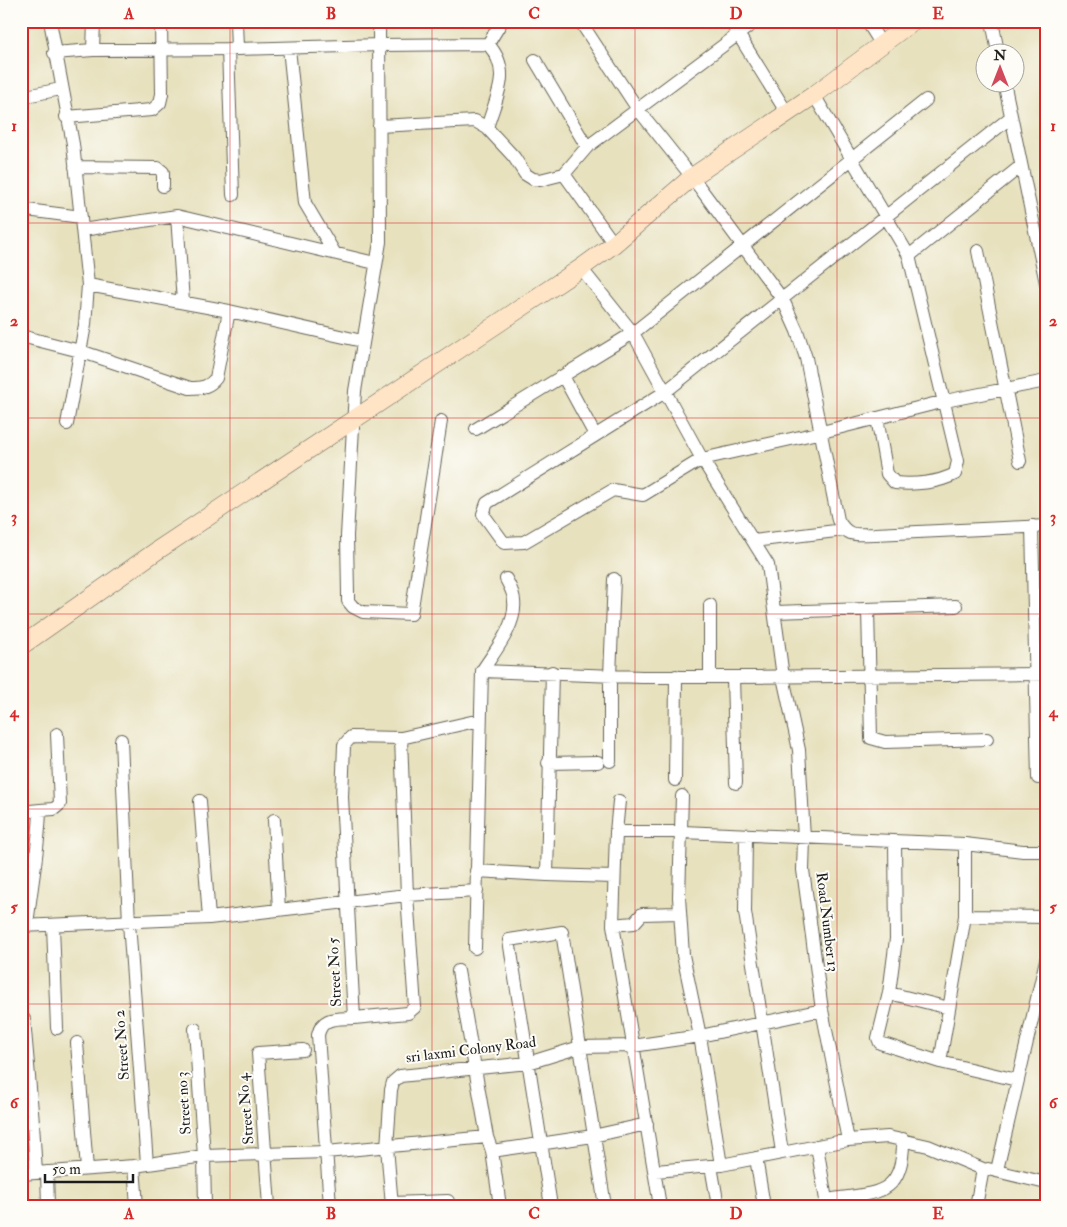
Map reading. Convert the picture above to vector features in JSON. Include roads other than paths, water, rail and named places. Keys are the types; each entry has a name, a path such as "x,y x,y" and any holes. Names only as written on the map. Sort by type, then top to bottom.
{"street":[{"path":"50,21 54,53 73,144 88,284 80,351 67,424"},
{"path":"93,50 94,21"},
{"path":"66,117 152,110 160,103 162,94 161,21"},
{"path":"233,194 232,49 236,21"},
{"path":"380,21 380,242 355,390 347,536 348,601 353,607 363,612 411,614 441,421"},
{"path":"488,44 502,21"},
{"path":"580,21 637,108 692,177 783,300 797,331 806,358 838,520 844,530 851,534 875,534 1046,526"},
{"path":"730,21 787,113"},
{"path":"379,126 475,121 487,128 514,157 525,174 533,179 564,174 587,147 756,21"},
{"path":"867,21 882,46"},
{"path":"21,646 158,550 581,268 614,244 692,177 814,95 913,21"},
{"path":"992,21 996,42"},
{"path":"54,53 93,50 289,48 380,44 488,44 499,57 502,78 487,128"},
{"path":"289,48 304,203 334,252"},
{"path":"535,60 587,147"},
{"path":"21,97 61,88"},
{"path":"1006,92 1046,283"},
{"path":"814,95 909,256 958,461 955,474 946,479 909,484 895,483 887,474 877,418"},
{"path":"476,429 632,333 926,100"},
{"path":"1011,117 887,218 665,392 487,502 484,514 504,543 524,542 613,490 643,495 702,458 822,432 944,401 1046,381"},
{"path":"909,256 1021,166"},
{"path":"75,167 158,168 162,172 163,186"},
{"path":"564,174 614,244"},
{"path":"27,210 81,217"},
{"path":"82,230 177,216 375,263"},
{"path":"177,216 183,302"},
{"path":"978,251 1020,461"},
{"name":"Road Number 13","path":"581,268 632,333 702,458 768,565 783,678 799,750 804,870 822,1010 848,1140"},
{"path":"88,284 229,311 362,341"},
{"path":"21,336 80,351 190,388 200,388 211,385 216,378 229,311"},
{"path":"563,376 595,435"},
{"path":"1032,526 1040,674 1038,778"},
{"path":"753,540 844,530"},
{"path":"475,948 482,671 508,631 515,607 514,598 506,578"},
{"path":"548,763 604,761 614,579"},
{"path":"710,605 710,676"},
{"path":"775,612 956,606"},
{"path":"868,610 869,732 871,738 875,741 987,739"},
{"path":"482,671 552,672 610,676 783,678 868,674 1040,674"},
{"path":"546,875 552,672"},
{"path":"675,780 676,676"},
{"path":"733,677 736,783"},
{"path":"354,1018 408,1013 415,1007 407,895 401,738 480,720"},
{"path":"21,812 54,809 60,804 57,734"},
{"name":"Street No 5","path":"330,1206 318,1035 320,1026 328,1019 354,1018 342,797 344,745 346,741 356,736 401,738"},
{"name":"Street No 2","path":"121,740 129,923 147,1164"},
{"path":"682,796 679,913 683,954 700,1036 716,1166 718,1206"},
{"path":"200,801 209,918"},
{"path":"619,801 613,925 656,1171 660,1206"},
{"path":"40,810 39,844 24,926 129,923 209,918 407,895 477,891"},
{"path":"274,820 279,910"},
{"path":"616,832 682,832 966,844 1023,851 1046,851"},
{"path":"746,835 745,912 782,1152"},
{"path":"895,842 896,939 889,993 878,1033 880,1043 940,1062 1017,1080"},
{"path":"940,1062 966,916 966,844"},
{"path":"476,870 614,877"},
{"path":"613,925 634,923 642,914 679,913"},
{"path":"966,916 1046,917"},
{"path":"53,926 57,1028"},
{"path":"551,1206 540,1146 510,940 562,932 592,1136 605,1206"},
{"path":"997,1170 1046,960"},
{"path":"458,971 487,1137 492,1151 500,1206"},
{"path":"889,993 949,1008"},
{"name":"sri laxmi Colony Road","path":"392,1204 387,1147 393,1082 400,1076 528,1063 580,1048 634,1046 700,1036 822,1010"},
{"path":"24,1019 27,1123 42,1172 48,1206"},
{"name":"Street no 3","path":"195,1028 204,1156 205,1206"},
{"path":"78,1043 87,1169"},
{"name":"Street No 4","path":"269,1206 258,1054 303,1050"},
{"path":"492,1151 540,1146 647,1124"},
{"path":"21,1174 134,1166 204,1156 326,1152 487,1137"},
{"path":"656,1171 716,1166 848,1140 888,1137 928,1146 983,1169 997,1170 1046,1183"},
{"path":"817,1146 826,1203 881,1190 893,1183 900,1171 903,1139"},
{"path":"756,1158 764,1206"},
{"path":"134,1166 137,1206"},
{"path":"976,1206 983,1169"},
{"path":"392,1204 448,1201"}]}
